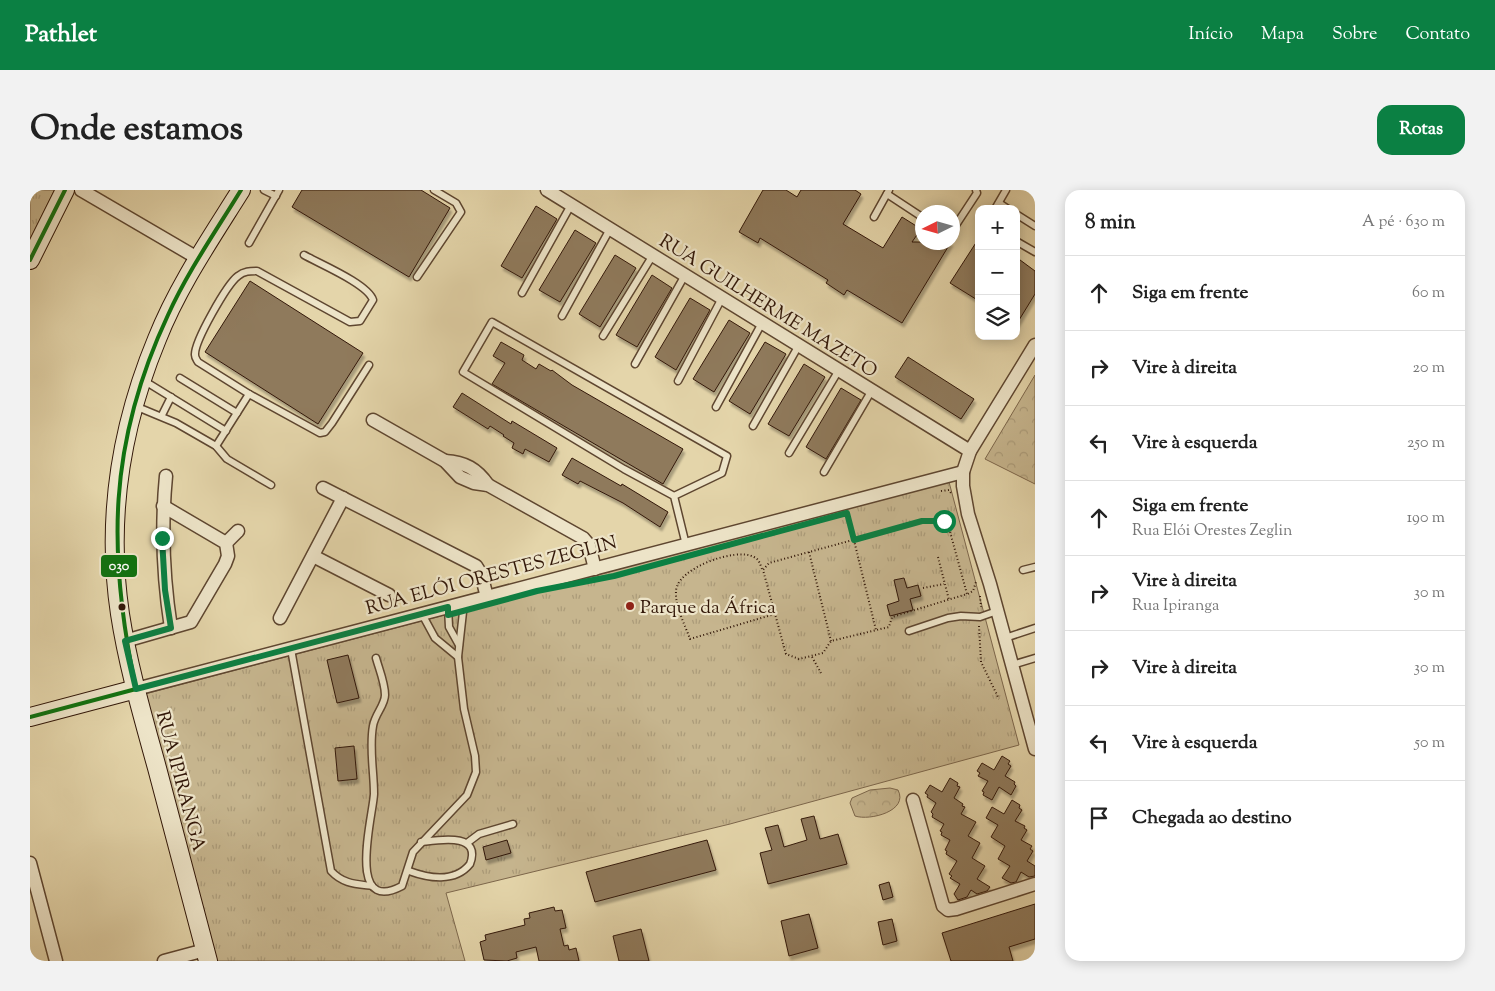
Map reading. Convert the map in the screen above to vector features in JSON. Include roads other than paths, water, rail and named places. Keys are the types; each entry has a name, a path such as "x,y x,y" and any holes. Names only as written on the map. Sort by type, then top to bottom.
{"main road":[{"path":"30,260 65,190"},
{"name":"RUA IPIRANGA","path":"207,956 125,641 116,582 115,515 123,455 142,379 168,313 241,190"},
{"name":"RUA ELÓI ORESTES ZEGLIN","path":"30,717 136,689"}],"street":[{"path":"80,190 199,259"},
{"name":"RUA GUILHERME MAZETO","path":"547,190 970,451"},
{"path":"1035,345 970,451 963,472 964,497 968,514 1005,638 1035,749"},
{"path":"373,420 445,461 460,477 474,483 488,485 586,541 595,569"},
{"name":"RUA ELÓI ORESTES ZEGLIN","path":"136,689 963,472"},
{"path":"166,476 163,506 163,563 171,628"},
{"path":"323,488 476,566 481,574 488,597"},
{"path":"280,618 343,498"},
{"path":"163,506 226,543"},
{"path":"226,543 238,531"},
{"path":"125,641 191,622 225,564 228,556 226,543"},
{"path":"313,556 389,595"},
{"path":"913,800 943,906 948,910 1035,884"},
{"path":"30,864 56,961"},
{"path":"164,961 207,956"}],"lane":[{"path":"249,243 278,193 264,190"},
{"path":"417,277 461,212 456,203 434,190"},
{"path":"960,219 977,193 976,190"},
{"path":"998,205 1006,190"},
{"path":"874,217 888,192 915,212"},
{"path":"522,293 571,205"},
{"path":"1020,217 1035,226"},
{"path":"562,316 610,229"},
{"path":"1020,243 1035,252"},
{"path":"304,255 367,290 373,300 360,321 350,322 257,271 249,271 238,276 198,342 195,355 198,362 206,369 248,394 320,433 325,432 369,365"},
{"path":"603,336 653,255"},
{"path":"634,364 686,275"},
{"path":"678,381 722,298"},
{"path":"674,496 722,473 727,456 492,322 463,372 624,469 674,496 686,545"},
{"path":"716,406 762,323"},
{"path":"753,426 799,346"},
{"path":"789,453 839,370"},
{"path":"180,378 237,413"},
{"path":"142,379 226,431"},
{"path":"824,472 872,390"},
{"path":"216,446 248,394"},
{"path":"162,415 171,397"},
{"path":"134,406 162,415 216,446 227,459 271,485"},
{"path":"1023,570 1035,567"},
{"path":"291,649 332,871 339,879 348,883 372,886 380,890 395,890 402,886 409,871 414,852 421,842 467,794 476,772 475,756 464,709 458,657 464,603"},
{"path":"448,607 449,627 459,645"},
{"path":"909,631 948,618 961,616 980,617 997,611"},
{"path":"422,614 435,638 458,657"},
{"path":"1005,638 1035,628"},
{"path":"372,886 368,880 365,856 373,803 371,739 377,710 384,703 386,695 376,658"},
{"path":"1012,665 1035,658"},
{"path":"468,843 478,834 513,824"},
{"path":"409,871 440,879 466,869 472,858 472,851 468,843 462,840 421,842"}],"place":[{"name":"Parque da África","path":"630,606"}]}
